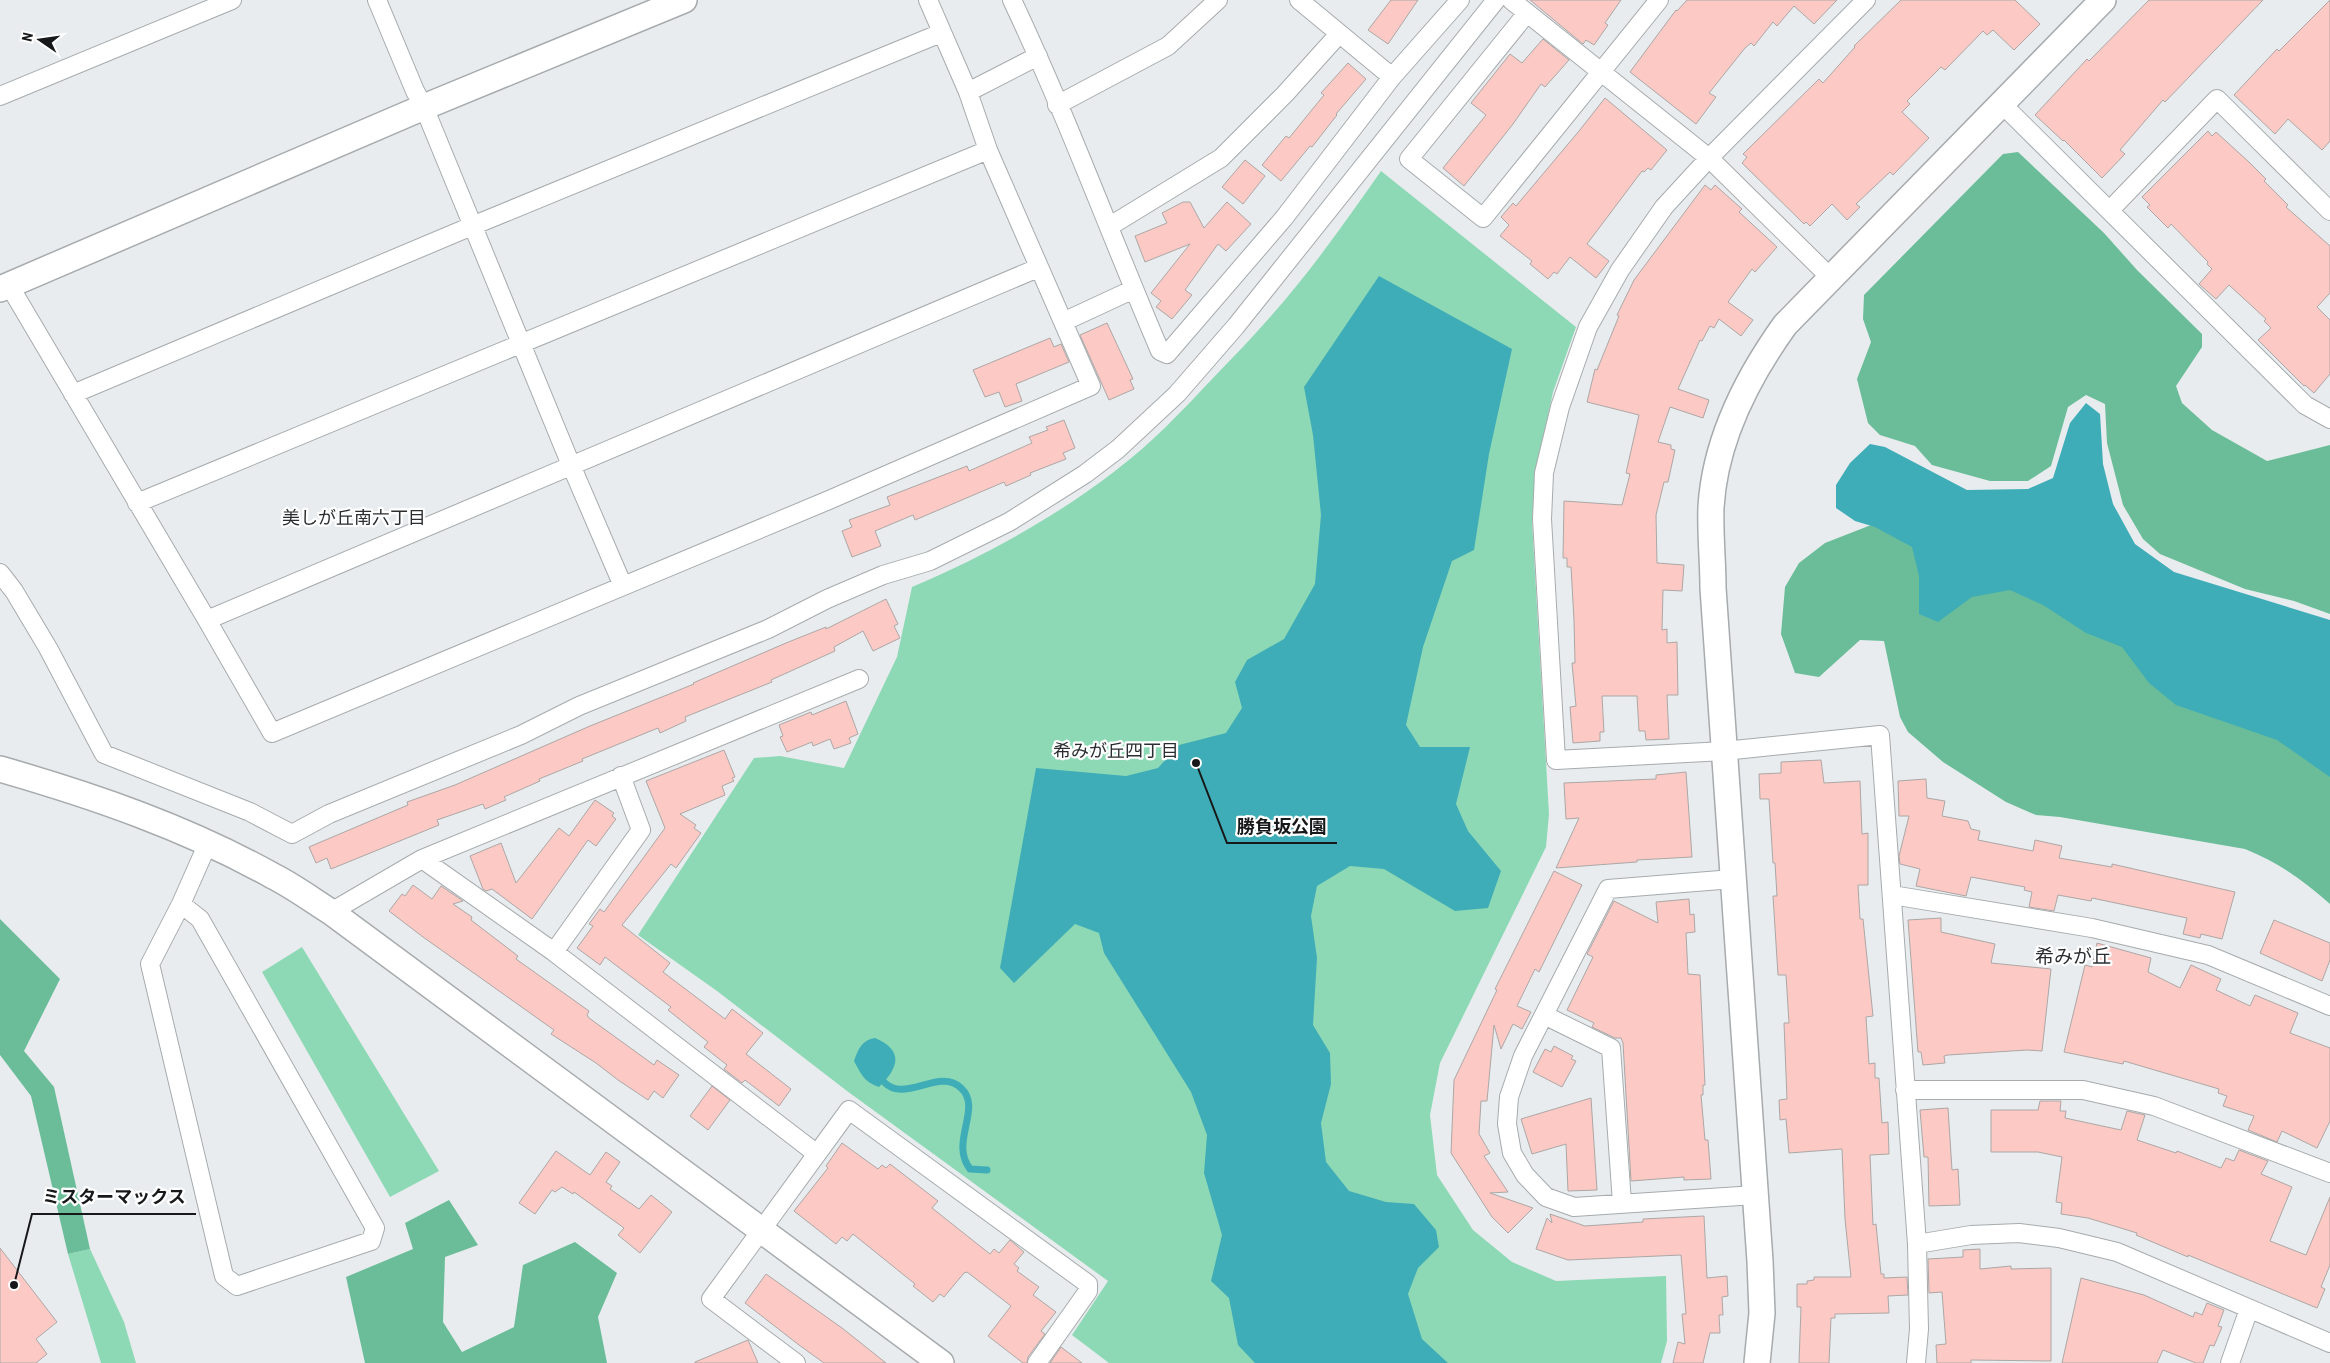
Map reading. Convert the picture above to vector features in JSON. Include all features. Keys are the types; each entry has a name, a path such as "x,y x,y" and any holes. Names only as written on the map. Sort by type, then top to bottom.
{"street":[{"path":"0,96 232,0"},
{"path":"377,0 415,91 424,107 623,586"},
{"path":"684,0 424,107 4,287 73,394 272,734 829,500 1091,386 988,150 968,92 928,0"},
{"path":"1012,0 1038,56 1057,106 1110,226 1160,350 1167,354 1284,218 1392,77 1460,0"},
{"path":"1057,106 1168,46 1218,0"},
{"path":"1299,0 1392,77"},
{"path":"0,573 14,591 48,648 104,754 242,808 292,834 328,814 521,735 579,706 768,629 826,599 883,575 930,561 1009,522 1085,474 1118,449 1177,394 1236,326 1496,0"},
{"path":"1511,0 1709,158 1830,277"},
{"path":"1527,13 1409,159 1483,218 1603,72 1659,0"},
{"path":"1866,0 1709,158 1664,207 1620,270 1588,327 1560,407 1544,473 1542,519 1556,760 1724,751 1880,735 1916,1244 1919,1328 1916,1363"},
{"path":"1757,1363 1762,1313 1713,561 1711,507 1717,468 1732,418 1761,358 1786,325 1830,277 2103,0"},
{"path":"73,394 472,226 942,33"},
{"path":"1110,226 1221,158 1285,94 1339,34"},
{"path":"968,92 1038,56"},
{"path":"2110,210 2217,100 2330,211"},
{"path":"2002,104 2305,405 2330,420"},
{"path":"137,503 988,150"},
{"path":"207,620 1038,268"},
{"path":"1063,322 1134,289"},
{"path":"331,912 422,859 859,678"},
{"path":"0,769 58,786 164,823 274,876 331,912 940,1363"},
{"path":"554,952 641,830 621,776"},
{"path":"181,904 200,919 370,1219 374,1228 371,1241 238,1286 224,1276 150,964 181,904 208,843"},
{"path":"422,859 554,952 817,1154"},
{"path":"1733,880 1608,890 1523,1056 1509,1097 1507,1124 1512,1153 1525,1175 1546,1197 1574,1207 1622,1202 1755,1195"},
{"path":"1892,895 2092,928 2208,955 2330,1006"},
{"path":"1544,1015 1611,1048 1622,1202"},
{"path":"1905,1090 2084,1090 2154,1106 2330,1173"},
{"path":"796,1363 711,1299 848,1110 1088,1284 1088,1291 1037,1363"},
{"path":"1916,1244 1971,1235 2010,1233 2060,1238 2117,1252 2330,1343"},
{"path":"2230,1363 2249,1309"}],"green space":[{"path":"2018,152 2104,233 2137,270 2202,334 2202,347 2176,386 2182,403 2212,430 2267,461 2330,445 2330,614 2294,601 2245,589 2160,554 2143,539 2123,505 2107,443 2105,404 2086,395 2068,407 2051,466 2028,481 1990,481 1932,465 1915,446 1880,435 1868,423 1857,379 1871,342 1863,319 1864,295 2003,154"},
{"path":"1381,171 1576,327 1553,392 1538,463 1532,521 1549,814 1546,847 1440,1063 1430,1115 1437,1175 1473,1230 1512,1262 1556,1281 1666,1276 1667,1341 1661,1363 1109,1363 1072,1335 1108,1281 847,1091 717,991 638,935 754,758 780,756 844,768 897,657 912,587 991,550 1068,505 1142,449 1191,402 1286,299 1328,245"},
{"path":"1889,518 1991,577 2330,749 2330,904 2290,873 2269,860 2245,849 2060,817 2036,815 2006,802 1943,762 1908,732 1900,717 1884,641 1860,640 1819,677 1795,673 1781,634 1785,587 1799,563 1825,543"},
{"path":"0,919 60,979 24,1051 54,1087 90,1249 68,1254 31,1096 0,1055"},
{"path":"302,947 439,1171 390,1197 262,972"},
{"path":"449,1200 478,1245 445,1257 443,1322 462,1352 514,1327 523,1265 575,1242 617,1273 598,1317 607,1363 365,1363 346,1277 413,1249 405,1223"},
{"path":"90,1249 124,1322 136,1363 101,1363 68,1254"}],"water":[{"path":"1379,276 1512,349 1489,454 1474,550 1452,561 1423,647 1406,725 1420,747 1470,747 1456,804 1468,831 1501,871 1488,908 1455,911 1384,869 1350,866 1317,886 1311,916 1317,958 1313,1025 1330,1053 1331,1084 1321,1123 1326,1162 1349,1191 1386,1202 1414,1204 1436,1230 1439,1247 1418,1268 1408,1294 1422,1339 1448,1363 1255,1363 1238,1345 1229,1298 1211,1281 1222,1235 1204,1173 1207,1135 1191,1092 1104,953 1099,933 1075,924 1014,983 1000,968 1036,768 1126,776 1158,768 1179,745 1226,733 1242,708 1235,682 1247,660 1284,639 1315,584 1321,515 1313,435 1304,387"},
{"path":"2086,403 2100,414 2103,464 2113,504 2135,544 2174,572 2330,620 2330,777 2277,740 2176,705 2149,683 2122,647 2086,633 2043,605 2010,590 1972,597 1938,622 1919,614 1919,576 1912,547 1875,527 1855,521 1836,508 1836,485 1850,463 1870,444 1885,447 1967,490 2028,489 2053,478 2070,423"},
{"path":"875,1038 891,1048 895,1060 891,1073 879,1087 866,1080 854,1061 861,1046"}],"building":[{"path":"1391,0 1418,0 1388,44 1368,30"},
{"path":"1530,0 1621,0 1605,23 1608,25 1594,45 1586,40 1583,44"},
{"path":"1687,0 1837,0 1814,24 1794,6 1777,26 1773,22 1754,46 1751,43 1745,48 1709,93 1716,97 1696,124 1630,72 1676,10"},
{"path":"1901,0 2015,0 2040,24 2014,50 1993,30 1987,35 1983,31 1945,70 1941,67 1907,101 1910,104 1902,112 1929,138 1893,175 1890,172 1856,204 1860,207 1847,220 1832,204 1810,226 1806,222 1804,224 1742,163 1747,157 1743,154 1819,79 1823,83 1854,46"},
{"path":"2149,0 2263,0 2165,102 2163,100 2120,150 2125,154 2102,178 2064,140 2035,115 2087,59 2089,61"},
{"path":"2330,0 2330,141 2322,150 2288,119 2275,134 2234,95 2277,49 2279,51"},
{"path":"1543,39 1569,60 1545,87 1541,84 1513,124 1464,186 1443,168 1486,115 1471,103 1510,54 1522,63"},
{"path":"1348,63 1366,79 1336,114 1312,147 1310,146 1281,181 1262,165 1286,136 1289,138 1324,95 1321,93"},
{"path":"1605,98 1667,150 1651,170 1648,168 1644,172 1642,171 1587,244 1609,261 1596,278 1570,257 1557,274 1554,272 1548,279 1530,264 1532,261 1500,236 1509,225 1501,217 1513,203 1516,206"},
{"path":"2208,131 2212,136 2216,132 2250,163 2266,179 2264,181 2288,205 2286,207 2330,246 2330,293 2317,307 2330,320 2330,374 2314,393 2304,386 2258,340 2271,328 2264,321 2266,319 2229,285 2216,299 2199,284 2212,269 2207,264 2208,262 2171,224 2168,228 2147,207 2150,205 2142,197"},
{"path":"1245,160 1265,176 1243,204 1222,187"},
{"path":"1705,185 1711,190 1715,185 1742,209 1739,212 1777,247 1755,272 1752,269 1728,302 1753,320 1741,336 1719,319 1714,328 1710,326 1702,341 1700,340 1678,389 1709,400 1703,418 1670,407 1658,442 1671,445 1671,449 1675,450 1668,482 1664,482 1656,515 1657,563 1684,565 1682,591 1663,590 1662,630 1667,629 1667,643 1677,642 1678,695 1667,695 1669,739 1646,740 1645,731 1639,731 1637,696 1602,696 1604,732 1600,732 1600,741 1573,743 1570,707 1576,706 1572,663 1575,663 1574,620 1571,567 1567,567 1567,558 1563,558 1564,501 1622,505 1630,474 1626,473 1639,415 1587,402 1595,369 1597,370 1619,316 1617,315 1634,280"},
{"path":"1183,202 1190,202 1204,228 1227,202 1251,224 1226,251 1218,244 1185,290 1192,295 1172,319 1156,307 1161,301 1151,293 1190,244 1145,262 1135,236 1167,223 1162,213"},
{"path":"1107,323 1133,379 1130,380 1134,389 1109,400 1080,335"},
{"path":"1050,338 1054,347 1061,344 1069,362 1016,384 1022,401 1005,407 999,392 985,397 973,370"},
{"path":"1064,420 1075,448 1063,453 1066,459 1030,473 1031,475 1006,486 1004,482 915,520 913,515 875,531 881,546 852,557 842,531 852,527 849,520 890,505 887,497 967,466 969,471 1032,443 1029,437 1048,430 1046,427"},
{"path":"886,599 898,624 894,626 900,638 873,651 863,631 834,647 835,651 771,680 772,682 685,717 686,721 660,733 658,728 582,759 583,761 539,779 540,781 504,797 506,800 485,809 483,804 437,820 439,825 331,869 327,858 316,863 309,847 408,805 407,802 455,785 786,643 826,627 826,629"},
{"path":"846,701 858,734 849,738 851,743 834,749 830,739 813,746 812,742 787,752 780,737 783,736 779,725 811,712 812,715"},
{"path":"724,750 735,777 732,778 734,781 722,786 725,795 680,814 696,825 694,828 701,833 676,868 671,864 622,925 670,963 663,972 725,1019 732,1009 763,1033 746,1054 791,1089 779,1106 745,1080 742,1083 724,1069 727,1065 704,1047 708,1042 668,1010 671,1007 605,957 600,965 577,948 593,926 589,924 600,909 604,912 665,828 646,781"},
{"path":"1821,760 1824,783 1860,781 1862,834 1868,833 1868,885 1858,885 1860,919 1863,919 1873,1016 1866,1017 1869,1064 1875,1063 1875,1078 1879,1078 1882,1123 1888,1122 1889,1154 1870,1155 1873,1225 1876,1224 1881,1274 1884,1274 1884,1278 1907,1277 1908,1295 1888,1296 1889,1313 1835,1314 1835,1318 1831,1318 1829,1363 1799,1363 1801,1307 1797,1307 1797,1284 1807,1284 1807,1281 1814,1280 1814,1277 1851,1277 1845,1219 1842,1149 1789,1153 1786,1119 1780,1120 1779,1100 1787,1099 1784,1023 1789,1023 1786,975 1778,975 1773,896 1777,896 1769,799 1760,799 1759,774 1781,773 1781,762"},
{"path":"1686,772 1692,857 1556,868 1579,818 1566,819 1564,783 1656,779 1656,775"},
{"path":"1926,779 1927,798 1945,801 1942,816 1968,821 1971,829 1980,831 1978,840 2033,851 2035,840 2062,846 2059,858 2112,867 2112,864 2235,892 2222,939 2201,934 2200,938 2183,934 2187,918 2092,898 2091,901 2058,895 2054,911 2029,907 2032,892 2024,890 2025,887 1971,877 1966,896 1916,886 1920,869 1900,864 1899,856 1909,816 1899,816 1898,781"},
{"path":"595,800 614,813 612,816 616,819 596,846 588,840 532,919 492,889 486,891 483,889 470,856 501,843 516,883 559,828 569,836"},
{"path":"1554,871 1582,885 1539,972 1535,969 1517,1006 1531,1012 1522,1029 1513,1024 1501,1049 1494,1025 1487,1101 1481,1101 1479,1134 1490,1153 1484,1156 1508,1192 1490,1193 1533,1208 1508,1233 1492,1217 1451,1153 1454,1080 1497,990 1495,989"},
{"path":"413,885 432,899 441,886 463,901 453,904 472,917 471,920 518,956 516,959 589,1011 587,1015 589,1018 654,1065 657,1060 679,1075 663,1098 654,1091 648,1100 618,1080 596,1063 551,1034 554,1030 389,911 402,894 405,896"},
{"path":"1689,899 1690,915 1694,914 1695,932 1686,933 1688,974 1700,975 1705,1085 1703,1085 1703,1095 1701,1095 1705,1140 1708,1140 1711,1179 1684,1180 1684,1177 1631,1181 1623,1043 1621,1038 1615,1038 1592,1027 1594,1023 1567,1010 1593,957 1587,954 1614,901 1658,923 1656,902"},
{"path":"1941,918 1941,932 1995,944 1991,963 2051,969 2042,1051 2027,1050 1948,1055 1944,1056 1945,1063 1923,1065 1921,1052 1918,1052 1908,920"},
{"path":"2274,920 2330,943 2330,960 2322,981 2260,953"},
{"path":"2097,943 2151,958 2148,972 2180,988 2191,965 2221,979 2216,990 2250,1006 2255,995 2298,1013 2290,1033 2330,1048 2330,1121 2317,1148 2282,1131 2277,1142 2248,1130 2254,1116 2223,1106 2227,1096 2218,1093 2219,1089 2124,1061 2123,1064 2064,1052 2085,965 2092,967"},
{"path":"1554,1046 1573,1056 1571,1059 1576,1061 1562,1087 1533,1072 1545,1049 1551,1052"},
{"path":"712,1086 730,1100 708,1130 690,1116"},
{"path":"1591,1098 1597,1190 1568,1191 1566,1144 1532,1154 1521,1119"},
{"path":"2040,1101 2061,1101 2060,1111 2066,1111 2065,1118 2121,1130 2127,1111 2145,1115 2137,1140 2176,1153 2177,1151 2221,1168 2226,1158 2234,1161 2239,1150 2268,1161 2261,1174 2292,1187 2270,1241 2306,1255 2330,1197 2330,1265 2321,1287 2325,1289 2317,1308 2188,1255 2188,1257 2136,1235 2137,1233 2088,1218 2061,1214 2062,1203 2056,1202 2062,1157 2038,1152 1991,1152 1991,1110 2038,1110"},
{"path":"1948,1108 1952,1170 1958,1169 1960,1205 1929,1206 1928,1157 1924,1157 1920,1110"},
{"path":"842,1143 878,1169 882,1165 886,1168 890,1164 938,1201 932,1208 990,1254 994,1249 999,1253 1010,1240 1024,1252 1014,1264 1019,1268 1017,1271 1039,1287 1033,1295 1056,1312 1041,1331 1045,1334 1028,1357 1027,1363 1023,1363 988,1336 1011,1306 967,1272 964,1273 944,1297 940,1294 933,1302 913,1286 915,1284 853,1234 847,1241 842,1237 836,1244 794,1211 828,1168 826,1166"},
{"path":"556,1151 590,1175 606,1152 620,1162 606,1182 612,1186 610,1189 639,1209 651,1195 672,1212 640,1253 618,1235 624,1228 574,1192 573,1194 562,1187 555,1192 552,1190 535,1214 519,1203"},
{"path":"1550,1214 1585,1226 1643,1222 1643,1219 1704,1216 1707,1278 1727,1276 1728,1296 1722,1297 1723,1315 1719,1315 1720,1333 1710,1333 1703,1363 1673,1363 1678,1342 1685,1344 1682,1314 1686,1314 1681,1255 1568,1260 1536,1249 1547,1218 1552,1223"},
{"path":"0,1248 57,1322 36,1339 47,1354 36,1363 0,1363"},
{"path":"1980,1249 1980,1269 2011,1266 2011,1269 2051,1268 2051,1361 1971,1360 1971,1363 1937,1363 1936,1345 1946,1344 1942,1292 1929,1293 1928,1259 1963,1257 1963,1250"},
{"path":"766,1274 842,1328 886,1363 824,1363 799,1345 745,1303"},
{"path":"2081,1278 2144,1295 2193,1317 2195,1312 2202,1315 2207,1303 2224,1310 2218,1326 2222,1327 2214,1346 2210,1345 2203,1363 2196,1363 2163,1350 2157,1363 2062,1363"},
{"path":"748,1340 758,1363 695,1363 695,1362"},
{"path":"1061,1347 1082,1363 1050,1363"}],"waterway":[{"path":"884,1082 892,1088 902,1089 943,1081 961,1088 967,1096 969,1105 964,1137 964,1159 970,1169 987,1170"}],"place":[{"name":"勝負坂公園","path":"1196,763"},
{"name":"ミスターマックス","path":"14,1285"}],"district":[{"name":"美しが丘南六丁目","path":"354,517"},
{"name":"希みが丘四丁目","path":"1116,750"},
{"name":"希みが丘","path":"2073,956"}]}
